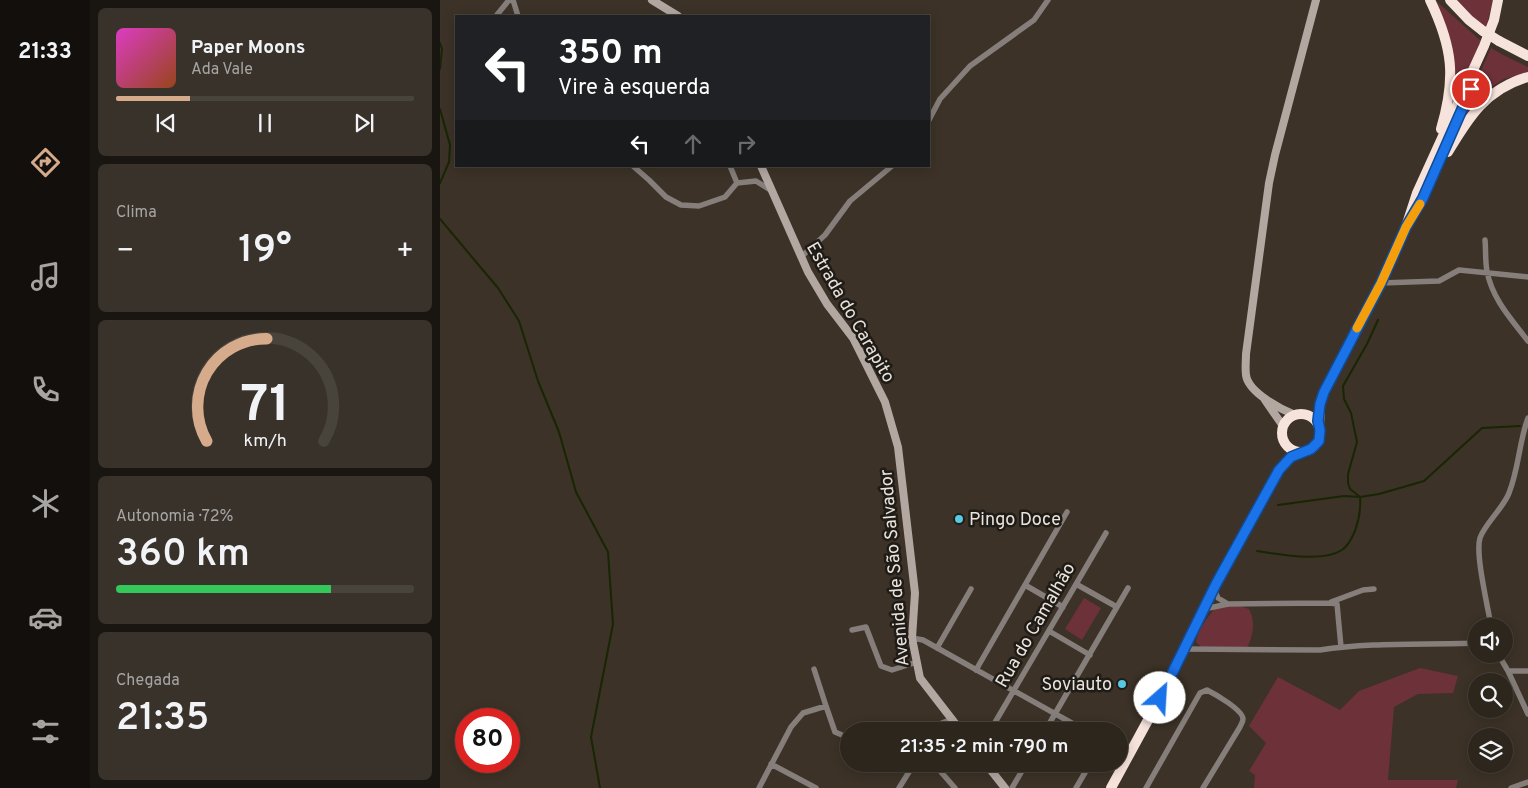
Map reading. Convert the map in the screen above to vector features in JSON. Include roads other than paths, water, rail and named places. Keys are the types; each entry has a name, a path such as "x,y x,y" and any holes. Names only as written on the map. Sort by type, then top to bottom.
{"highway":[{"path":"1430,0 1440,20 1448,45 1451,70 1446,115 1434,154"},
{"path":"1450,0 1469,20 1483,31 1528,56"},
{"path":"1279,470 1291,457 1311,449 1319,441 1320,404 1324,392 1381,283 1406,227 1417,193 1434,154 1452,120 1484,46 1494,20 1498,0"},
{"path":"1436,172 1497,28 1503,0"},
{"path":"1406,227 1464,124 1494,92 1507,84 1528,77"},
{"path":"1111,788 1160,698 1214,589 1279,470 1283,455 1283,426 1290,417 1313,405 1324,392"},
{"path":"1298,414 1312,417 1319,425"},
{"path":"1283,439 1290,448 1301,452"}],"street":[{"path":"497,15 509,0"},
{"path":"513,0 518,15"},
{"path":"652,0 676,15"},
{"path":"930,118 940,98 970,66 1034,20 1048,0"},
{"path":"1298,414 1281,408 1253,388 1246,376 1246,354 1269,182 1316,0"},
{"path":"634,167 666,197 681,205 698,206 726,197 737,183 756,181 773,192"},
{"path":"730,167 737,183"},
{"path":"801,257 825,235 850,201 891,167"},
{"path":"756,181 762,168"},
{"name":"Estrada do Carapito","path":"762,168 801,257 827,304 853,338 885,402 898,447"},
{"path":"1485,240 1487,272 1501,306 1528,341"},
{"path":"1381,283 1439,281 1459,270 1528,277"},
{"path":"1262,396 1283,426"},
{"path":"1490,618 1479,555 1480,538 1509,494 1528,418"},
{"name":"Avenida de São Salvador","path":"898,447 915,593 912,638 920,678 954,722"},
{"path":"976,670 1067,512"},
{"name":"Rua do Camalhão","path":"996,722 1106,533"},
{"path":"1076,584 1117,607"},
{"path":"1025,585 1063,607"},
{"path":"1050,722 1128,588"},
{"path":"937,648 971,589"},
{"path":"1214,589 1218,598 1228,604"},
{"path":"1330,602 1363,590 1374,589"},
{"path":"1204,609 1228,604 1330,602 1337,604 1341,647"},
{"path":"852,630 866,627 881,666 892,670 917,662"},
{"path":"1049,631 1090,654"},
{"path":"912,638 923,640 1068,722"},
{"path":"1184,649 1320,650 1383,644 1468,643"},
{"path":"1503,663 1528,714"},
{"path":"814,669 835,732 840,734"},
{"path":"1508,671 1528,671"},
{"path":"1146,788 1200,693 1207,690 1240,712 1243,719 1203,788"},
{"path":"760,788 790,727 803,712 826,706"},
{"path":"944,722 952,719"},
{"path":"771,764 816,788"},
{"path":"899,788 909,772"},
{"path":"941,772 954,787"},
{"path":"992,772 1005,788"},
{"path":"1012,788 1021,772"},
{"path":"1076,788 1085,772"},
{"path":"1511,788 1528,782"}],"waterway":[{"path":"440,43 442,49 440,69"},
{"path":"440,109 450,145 449,162 440,183"},
{"path":"440,219 498,288 519,321 538,381 559,432 576,492 608,552 613,624 591,737 600,788"},
{"path":"1257,551 1312,557 1323,556 1342,550 1351,539 1359,519 1360,497 1350,489 1348,483 1348,474 1357,442 1351,413 1344,399 1343,386 1367,344 1378,320"},
{"path":"1278,505 1344,496 1360,497 1379,494 1424,481 1482,428 1520,426"}],"place":[{"name":"Pingo Doce","path":"959,519"},
{"name":"Soviauto","path":"1122,684"}]}
